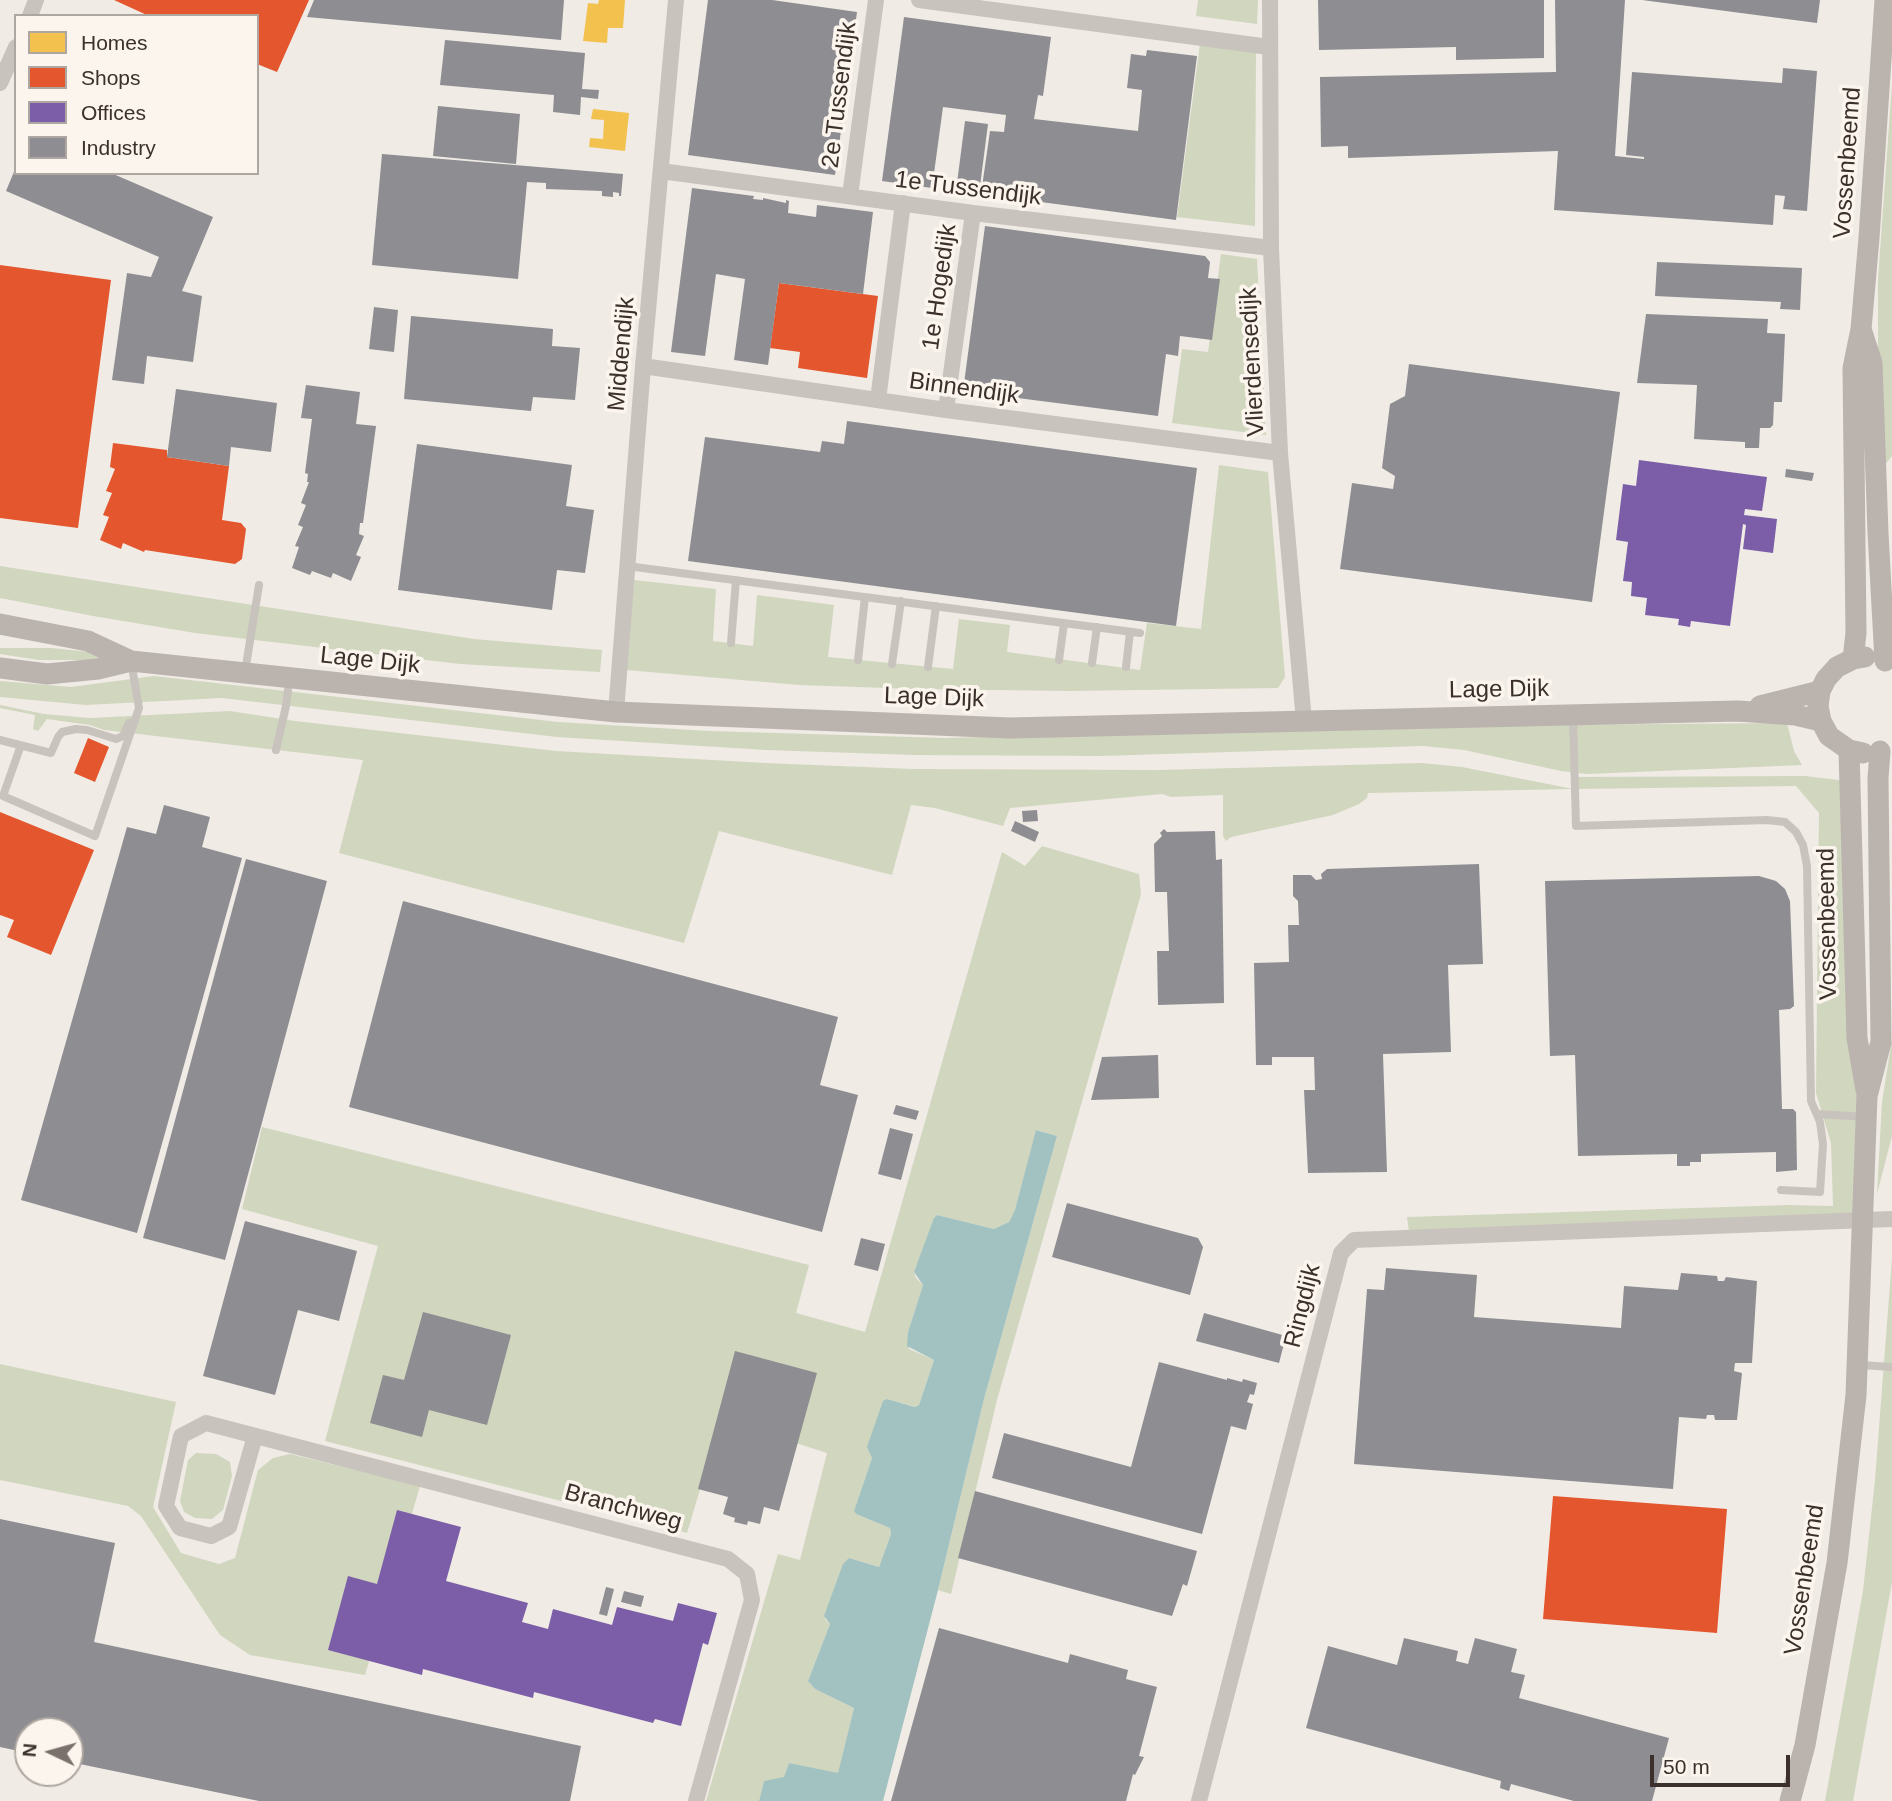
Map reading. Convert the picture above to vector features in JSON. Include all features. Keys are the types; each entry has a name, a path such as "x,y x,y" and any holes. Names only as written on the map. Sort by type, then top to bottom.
{"main road":[{"name":"Vossenbeemd","path":"1853,659 1856,634 1853,368 1861,329 1885,0"},
{"name":"Vossenbeemd","path":"1861,329 1872,363 1880,583 1889,663"},
{"name":"Lage Dijk","path":"0,624 88,641 131,661 616,712 1010,728 1738,710 1795,715 1821,721"},
{"path":"1886,748 1860,753 1849,750 1829,736 1821,721 1818,706 1820,691 1826,678 1837,667 1853,659 1872,657 1889,663"},
{"name":"Lage Dijk","path":"0,668 47,674 98,669 131,661"},
{"name":"Lage Dijk","path":"1738,710 1820,691"},
{"name":"Vossenbeemd","path":"1790,1801 1805,1745 1837,1563 1856,1395 1867,1107 1881,1042 1878,778 1886,748"},
{"name":"Vossenbeemd","path":"1849,750 1857,1038 1867,1107"}],"street":[{"name":"Middendijk","path":"616,712 643,366 676,0"},
{"name":"2e Tussendijk","path":"850,197 876,0"},
{"path":"919,0 1269,47"},
{"name":"Vlierdensedijk","path":"1269,0 1271,248 1280,453 1304,721"},
{"path":"0,83 14,52"},
{"name":"1e Tussendijk","path":"661,171 973,213 1271,248"},
{"name":"1e Hogedijk","path":"877,400 903,204"},
{"name":"1e Hogedijk","path":"946,410 973,213"},
{"name":"Binnendijk","path":"643,366 946,410 1280,453"},
{"path":"1863,1222 1892,1219"},
{"name":"Ringdijk","path":"1199,1801 1341,1252 1354,1240 1863,1222"},
{"name":"Branchweg","path":"255,1436 229,1527 211,1536 180,1528 166,1506 181,1436 206,1423 728,1559 747,1574 752,1600 696,1801"}],"lane":[{"path":"627,566 1135,632 1126,667"},
{"path":"731,643 736,580"},
{"path":"245,674 258,585"},
{"path":"859,660 865,597"},
{"path":"892,664 901,601"},
{"path":"928,667 936,606"},
{"path":"1059,660 1064,623"},
{"path":"1092,663 1097,627"},
{"path":"20,745 3,796 94,836 139,708 131,661"},
{"path":"0,740 51,753 58,737 69,730 87,730 116,739 123,736 134,709 131,661"},
{"path":"276,750 289,679"},
{"path":"1573,714 1576,826 1767,820 1785,822 1796,832 1803,845 1807,866 1811,1101 1820,1122 1823,1144 1820,1192 1781,1190"},
{"path":"1816,1114 1867,1107"},
{"path":"1857,1365 1892,1367"}],"green space":[{"path":"1198,0 1258,0 1257,24 1196,16"},
{"path":"1200,44 1256,51 1255,226 1177,217"},
{"path":"1892,83 1892,456 1883,467 1878,280"},
{"path":"1221,254 1257,259 1266,435 1172,423 1182,349 1208,352"},
{"path":"1219,465 1268,472 1285,677 1278,688 1070,691 915,689 799,685 626,670 634,580 716,589 713,641 753,646 757,595 834,605 828,657 953,669 959,619 1010,625 1007,652 1140,670 1147,623 1201,629"},
{"path":"0,566 474,639 602,650 600,672 460,664 195,633 93,616 0,598"},
{"path":"0,648 51,648 101,653 100,660 39,660 0,654"},
{"path":"154,676 558,722 709,731 945,738 1403,726 1787,723 1794,751 1802,765 1588,774 1561,771 1464,750 1423,746 1101,756 914,755 766,750 557,737 222,698 86,705 0,697 0,681 71,687"},
{"path":"0,705 44,714 90,718 230,711 556,751 765,763 913,769 1159,770 1422,763 1462,767 1573,789 1368,793 1367,798 1359,804 1333,815 1231,837 1226,841 1223,836 1223,795 1171,797 1162,794 1010,808 1003,826 935,808 911,805 892,875 719,831 684,943 339,853 363,760 104,730 90,725 47,719 38,731 33,729 35,715 0,708"},
{"path":"1805,776 1847,781 1859,1098 1853,1214 1409,1232 1407,1217 1789,1205 1833,1206 1831,1143 1816,1093 1819,813 1796,786 1577,789 1577,777"},
{"path":"1042,846 1139,874 1141,894 997,1400 951,1594 938,1590 984,1399 1057,1136 1037,1130 1015,1210 1009,1222 994,1229 937,1215 914,1272 923,1285 908,1332 909,1349 934,1360 919,1405 916,1407 887,1399 872,1458 854,1511 890,1528 891,1534 879,1567 849,1558 825,1619 830,1624 808,1681 815,1689 854,1708 838,1774 789,1763 784,1778 764,1781 759,1801 706,1801 778,1554 800,1560 827,1453 721,1419 687,1533 325,1441 378,1246 242,1209 262,1127 809,1265 796,1313 865,1332 1002,852 1025,866"},
{"path":"1892,1039 1892,1136 1877,1194 1882,1102"},
{"path":"1892,1258 1892,1582 1853,1801 1825,1801 1863,1591 1875,1480"},
{"path":"0,1364 176,1402 153,1507 181,1553 219,1564 235,1558 258,1470 273,1458 290,1454 420,1486 365,1675 250,1655 220,1635 141,1516 128,1506 0,1480"},
{"path":"196,1453 216,1454 230,1462 232,1476 223,1510 212,1519 195,1518 184,1512 180,1501 188,1460"}],"water":[{"path":"1036,1130 1057,1136 984,1399 883,1801 759,1801 764,1781 784,1777 789,1763 838,1773 854,1708 815,1689 808,1681 830,1624 824,1616 843,1564 849,1558 879,1567 891,1534 890,1528 854,1511 872,1458 867,1447 883,1401 887,1399 915,1407 919,1405 934,1360 907,1346 908,1332 923,1285 914,1272 937,1215 994,1229 1009,1222 1015,1210"}],"building: Homes":[{"path":"599,0 625,0 623,28 608,28 607,43 583,41 588,3 598,4"},
{"path":"593,109 629,113 625,151 589,147 590,138 603,139 604,120 591,119"}],"building: Shops":[{"path":"114,0 309,0 277,72 259,65 259,14 145,14"},
{"path":"0,265 111,280 78,528 0,518"},
{"path":"779,283 878,296 867,378 798,368 800,352 770,348"},
{"path":"113,443 167,450 167,457 229,466 222,520 241,523 246,529 242,559 235,564 145,550 144,552 123,543 121,549 100,540 109,517 103,515 112,493 106,491 115,469 110,467"},
{"path":"88,738 109,747 95,782 74,773"},
{"path":"0,812 94,850 51,955 7,937 14,920 0,915"},
{"path":"1553,1496 1727,1509 1717,1633 1543,1619"}],"building: Offices":[{"path":"1639,460 1767,477 1762,511 1745,509 1744,515 1777,519 1773,553 1743,549 1746,525 1743,524 1730,626 1691,621 1690,627 1678,625 1679,619 1645,615 1647,598 1631,596 1632,582 1623,581 1628,542 1616,540 1623,484 1636,486"},
{"path":"397,1510 461,1527 446,1581 528,1603 522,1622 548,1629 553,1609 612,1625 617,1607 673,1621 678,1603 717,1613 708,1645 703,1643 681,1726 655,1719 653,1723 534,1692 533,1698 423,1669 422,1675 328,1650 348,1576 377,1584"}],"building: Industry":[{"path":"314,0 564,0 561,40 307,17"},
{"path":"708,0 772,0 857,12 835,175 688,155"},
{"path":"1318,0 1544,0 1544,58 1456,60 1456,47 1319,50"},
{"path":"1555,0 1625,0 1615,156 1644,159 1626,155 1632,72 1782,83 1783,68 1817,71 1807,211 1783,209 1785,196 1775,195 1773,225 1554,210 1558,151 1348,158 1348,146 1321,147 1320,77 1556,72"},
{"path":"1642,0 1820,0 1817,23"},
{"path":"904,17 1051,37 1043,96 1038,95 1034,119 1138,131 1142,90 1127,88 1131,54 1146,56 1147,50 1197,56 1176,220 981,194 990,131 1004,132 1006,115 943,107 932,188 882,181"},
{"path":"445,40 585,53 582,89 599,90 598,99 581,97 580,115 553,112 554,95 440,85"},
{"path":"438,106 520,114 516,164 433,156"},
{"path":"965,121 988,124 979,194 956,191"},
{"path":"382,154 623,174 621,196 613,192 613,197 602,196 602,191 546,189 546,183 527,182 518,279 372,265"},
{"path":"14,172 14,175 116,175 213,217 182,291 202,296 193,362 147,356 144,384 112,380 127,273 151,277 159,257 6,191"},
{"path":"692,188 754,196 753,199 763,198 786,203 786,200 789,201 788,213 816,217 817,205 873,212 863,294 779,283 768,365 734,360 745,279 716,274 705,356 671,352"},
{"path":"985,226 1205,256 1210,262 1208,278 1220,279 1212,340 1180,336 1178,356 1166,354 1158,416 963,391"},
{"path":"1657,262 1802,268 1800,310 1780,309 1781,302 1655,296"},
{"path":"374,307 398,310 394,352 369,349"},
{"path":"1646,314 1768,319 1767,333 1785,334 1782,402 1774,402 1773,425 1770,428 1760,428 1759,448 1745,448 1745,442 1694,439 1697,385 1637,383"},
{"path":"411,316 553,329 552,346 580,348 575,400 533,397 531,411 404,399"},
{"path":"1409,364 1620,392 1592,602 1340,569 1352,483 1393,489 1395,476 1382,468 1390,404 1405,396"},
{"path":"306,385 360,392 356,424 376,426 363,523 360,523 359,534 364,536 356,555 361,557 351,581 333,573 331,578 312,571 310,575 292,568 299,547 295,546 303,527 298,525 306,505 301,503 309,482 308,474 305,473 312,419 301,418"},
{"path":"176,389 277,403 271,452 231,447 229,466 167,457"},
{"path":"847,421 1197,468 1176,626 688,561 705,437 820,452 822,441 844,444"},
{"path":"417,444 572,465 566,506 594,510 585,573 557,570 552,610 398,590"},
{"path":"1786,469 1814,473 1812,481 1785,477"},
{"path":"164,805 210,817 202,847 242,858 137,1233 21,1200 127,827 156,834"},
{"path":"1037,810 1038,821 1023,822 1022,811"},
{"path":"1015,821 1039,832 1035,842 1011,831"},
{"path":"1164,829 1167,832 1215,831 1216,860 1222,859 1224,1003 1158,1005 1157,951 1169,951 1167,892 1155,892 1154,844 1162,836 1160,833"},
{"path":"246,859 327,881 225,1260 143,1238"},
{"path":"1479,864 1483,964 1448,965 1451,1052 1383,1054 1387,1172 1308,1173 1304,1090 1315,1090 1314,1057 1272,1057 1272,1065 1256,1065 1254,963 1289,962 1288,925 1299,925 1298,901 1293,896 1293,875 1311,875 1316,880 1322,879 1321,874 1327,869"},
{"path":"1759,876 1776,881 1785,889 1790,901 1794,1006 1779,1010 1782,1109 1793,1109 1796,1112 1797,1170 1776,1172 1776,1152 1701,1154 1701,1162 1690,1162 1690,1166 1677,1166 1677,1154 1578,1156 1575,1055 1550,1056 1545,881"},
{"path":"403,901 838,1017 820,1085 858,1095 822,1232 349,1107"},
{"path":"1158,1055 1159,1098 1091,1100 1102,1057"},
{"path":"896,1105 919,1111 916,1120 893,1114"},
{"path":"890,1128 913,1134 901,1180 878,1174"},
{"path":"1067,1203 1198,1238 1203,1247 1190,1295 1052,1257"},
{"path":"245,1221 357,1251 339,1321 298,1310 275,1395 203,1376"},
{"path":"861,1238 885,1244 878,1271 854,1265"},
{"path":"1386,1268 1477,1275 1474,1317 1621,1328 1624,1286 1678,1290 1681,1273 1717,1276 1718,1281 1724,1281 1726,1277 1757,1281 1752,1363 1735,1363 1734,1371 1742,1373 1737,1420 1715,1420 1714,1415 1707,1415 1706,1419 1679,1417 1673,1489 1354,1464 1367,1289 1384,1290"},
{"path":"423,1312 511,1335 487,1425 429,1410 422,1437 370,1423 383,1375 404,1380"},
{"path":"1204,1313 1286,1336 1279,1363 1196,1341"},
{"path":"735,1351 817,1373 779,1511 764,1507 760,1524 734,1522 735,1518 723,1514 728,1497 698,1489"},
{"path":"1159,1362 1227,1380 1242,1382 1243,1379 1257,1383 1254,1395 1250,1394 1247,1402 1253,1404 1246,1430 1231,1426 1202,1534 992,1478 1004,1433 1131,1467"},
{"path":"975,1491 1197,1551 1187,1586 1183,1584 1172,1616 958,1558"},
{"path":"0,1519 115,1543 94,1642 581,1746 570,1801 259,1801 84,1765 84,1717 14,1717 14,1750 0,1747"},
{"path":"606,1587 614,1589 607,1616 599,1614"},
{"path":"624,1591 644,1596 641,1607 621,1602"},
{"path":"939,1628 1068,1663 1070,1654 1128,1670 1126,1679 1157,1687 1139,1756 1144,1757 1135,1775 1133,1774 1126,1801 891,1801"},
{"path":"1404,1638 1458,1651 1456,1661 1468,1664 1475,1638 1517,1649 1511,1672 1525,1675 1519,1698 1669,1738 1652,1801 1574,1801 1511,1784 1509,1791 1500,1788 1501,1781 1306,1728 1328,1646 1397,1665"}]}
